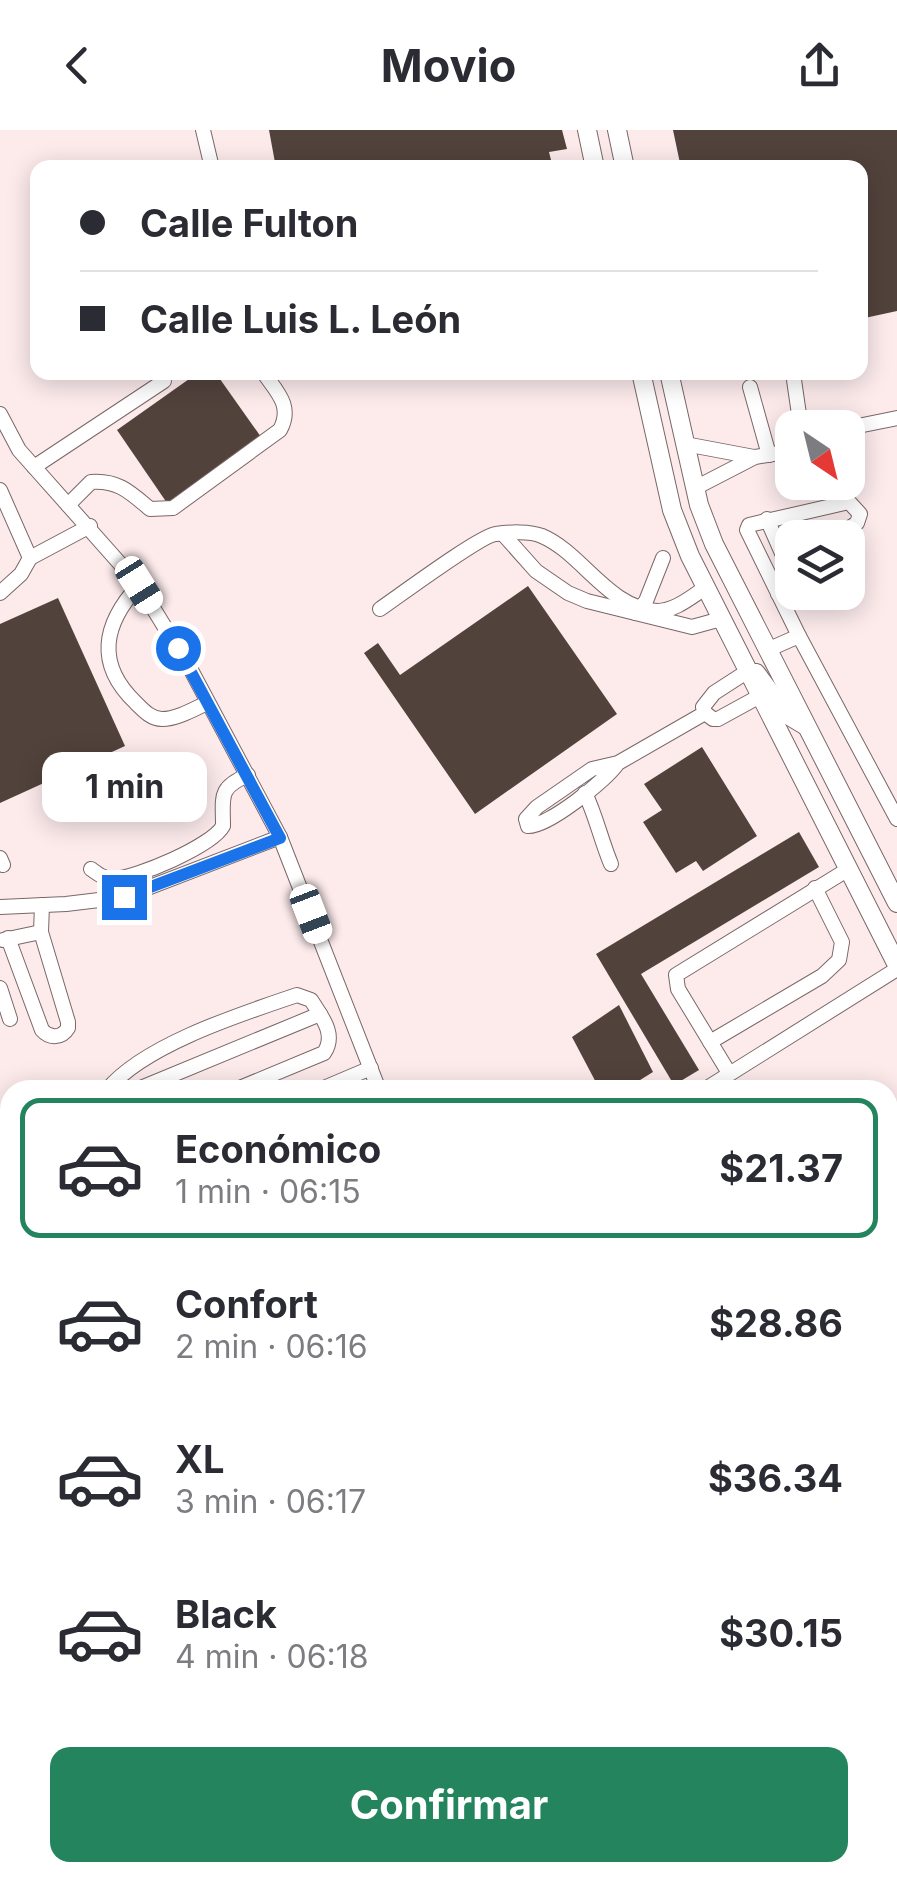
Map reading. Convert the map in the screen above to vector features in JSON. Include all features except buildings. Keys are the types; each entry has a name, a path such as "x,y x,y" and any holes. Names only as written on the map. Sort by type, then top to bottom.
{"main road":[{"path":"587,130 593,160"},
{"path":"617,130 623,160"},
{"path":"643,380 672,510 705,588 897,967"},
{"path":"671,380 695,488 714,544 897,903"},
{"path":"748,671 760,676 786,714 806,726"},
{"path":"778,734 794,745 818,788 839,792"}],"street":[{"path":"203,130 210,160"},
{"path":"68,505 91,482 110,481 125,487 150,509 173,508 280,430 286,419 286,404 269,380"},
{"path":"794,380 799,410"},
{"path":"34,467 164,381"},
{"path":"750,387 775,445"},
{"path":"0,416 19,450 139,585 207,703 280,838 373,1080"},
{"path":"865,425 897,418"},
{"path":"685,444 775,454"},
{"path":"695,488 775,456"},
{"path":"0,490 30,558"},
{"path":"775,588 748,535 750,526 849,502 860,514 859,520"},
{"path":"767,519 775,533"},
{"path":"0,593 12,585 30,558 90,526"},
{"path":"380,609 492,534 503,534 542,536 638,610 692,627 720,619"},
{"path":"503,534 536,571 587,601 656,611 670,609 705,588"},
{"path":"638,610 662,558"},
{"path":"139,585 119,613 109,640 108,666 114,678 139,706 158,719 207,703"},
{"path":"786,610 897,819"},
{"path":"767,650 798,636"},
{"path":"748,671 709,697 705,713 718,719 760,696"},
{"path":"618,763 592,769 537,807 526,823 536,826 585,793 618,763 705,713"},
{"path":"92,869 106,878 122,877 206,842 223,826 222,800 226,789 248,776"},
{"path":"585,793 611,864"},
{"path":"0,906 124,897 280,838"},
{"path":"729,1074 678,989 676,974 847,870"},
{"path":"710,1042 822,976 839,960 842,942 815,888"},
{"path":"42,905 42,932 68,1022 65,1032 54,1036 45,1033 38,1023 4,940 42,932"},
{"path":"720,1080 897,967"},
{"path":"0,988 10,1019"},
{"path":"118,1080 170,1044 296,995 310,1000 330,1036 330,1045 324,1053 260,1080"},
{"path":"158,1080 320,1014"},
{"path":"343,1080 371,1068"},
{"path":"126,1072 130,1080"}],"route":[{"path":"124,897 280,838 178,648"}]}
